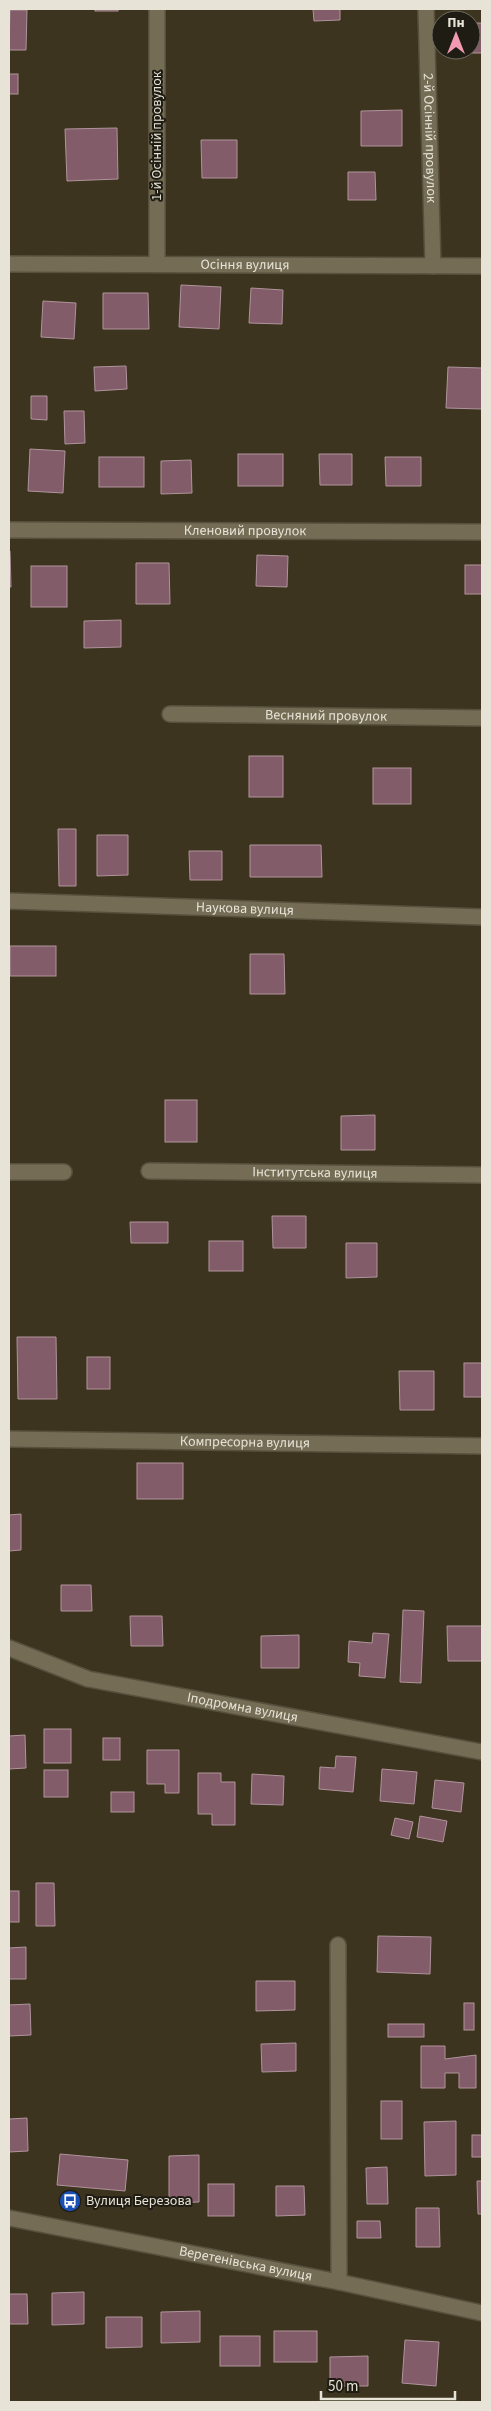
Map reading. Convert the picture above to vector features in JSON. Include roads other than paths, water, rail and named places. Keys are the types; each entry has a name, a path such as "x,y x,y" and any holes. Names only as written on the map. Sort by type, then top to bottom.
{"street":[{"name":"1-й Осінній провулок","path":"157,9 158,264"},
{"name":"2-й Осінній провулок","path":"426,9 433,266"},
{"name":"Осіння вулиця","path":"9,264 482,266"},
{"name":"Кленовий провулок","path":"9,530 482,532"},
{"name":"Весняний провулок","path":"170,714 482,718"},
{"name":"Наукова вулиця","path":"9,901 482,917"},
{"name":"Інститутська вулиця","path":"149,1171 482,1174"},
{"path":"9,1172 64,1172"},
{"name":"Компресорна вулиця","path":"9,1439 482,1446"},
{"name":"Іподромна вулиця","path":"9,1648 88,1679 482,1752"},
{"path":"338,1945 339,2282"},
{"name":"Веретенівська вулиця","path":"9,2218 339,2282 482,2313"}],"place":[{"name":"Вулиця Березова","path":"70,2201"}]}
